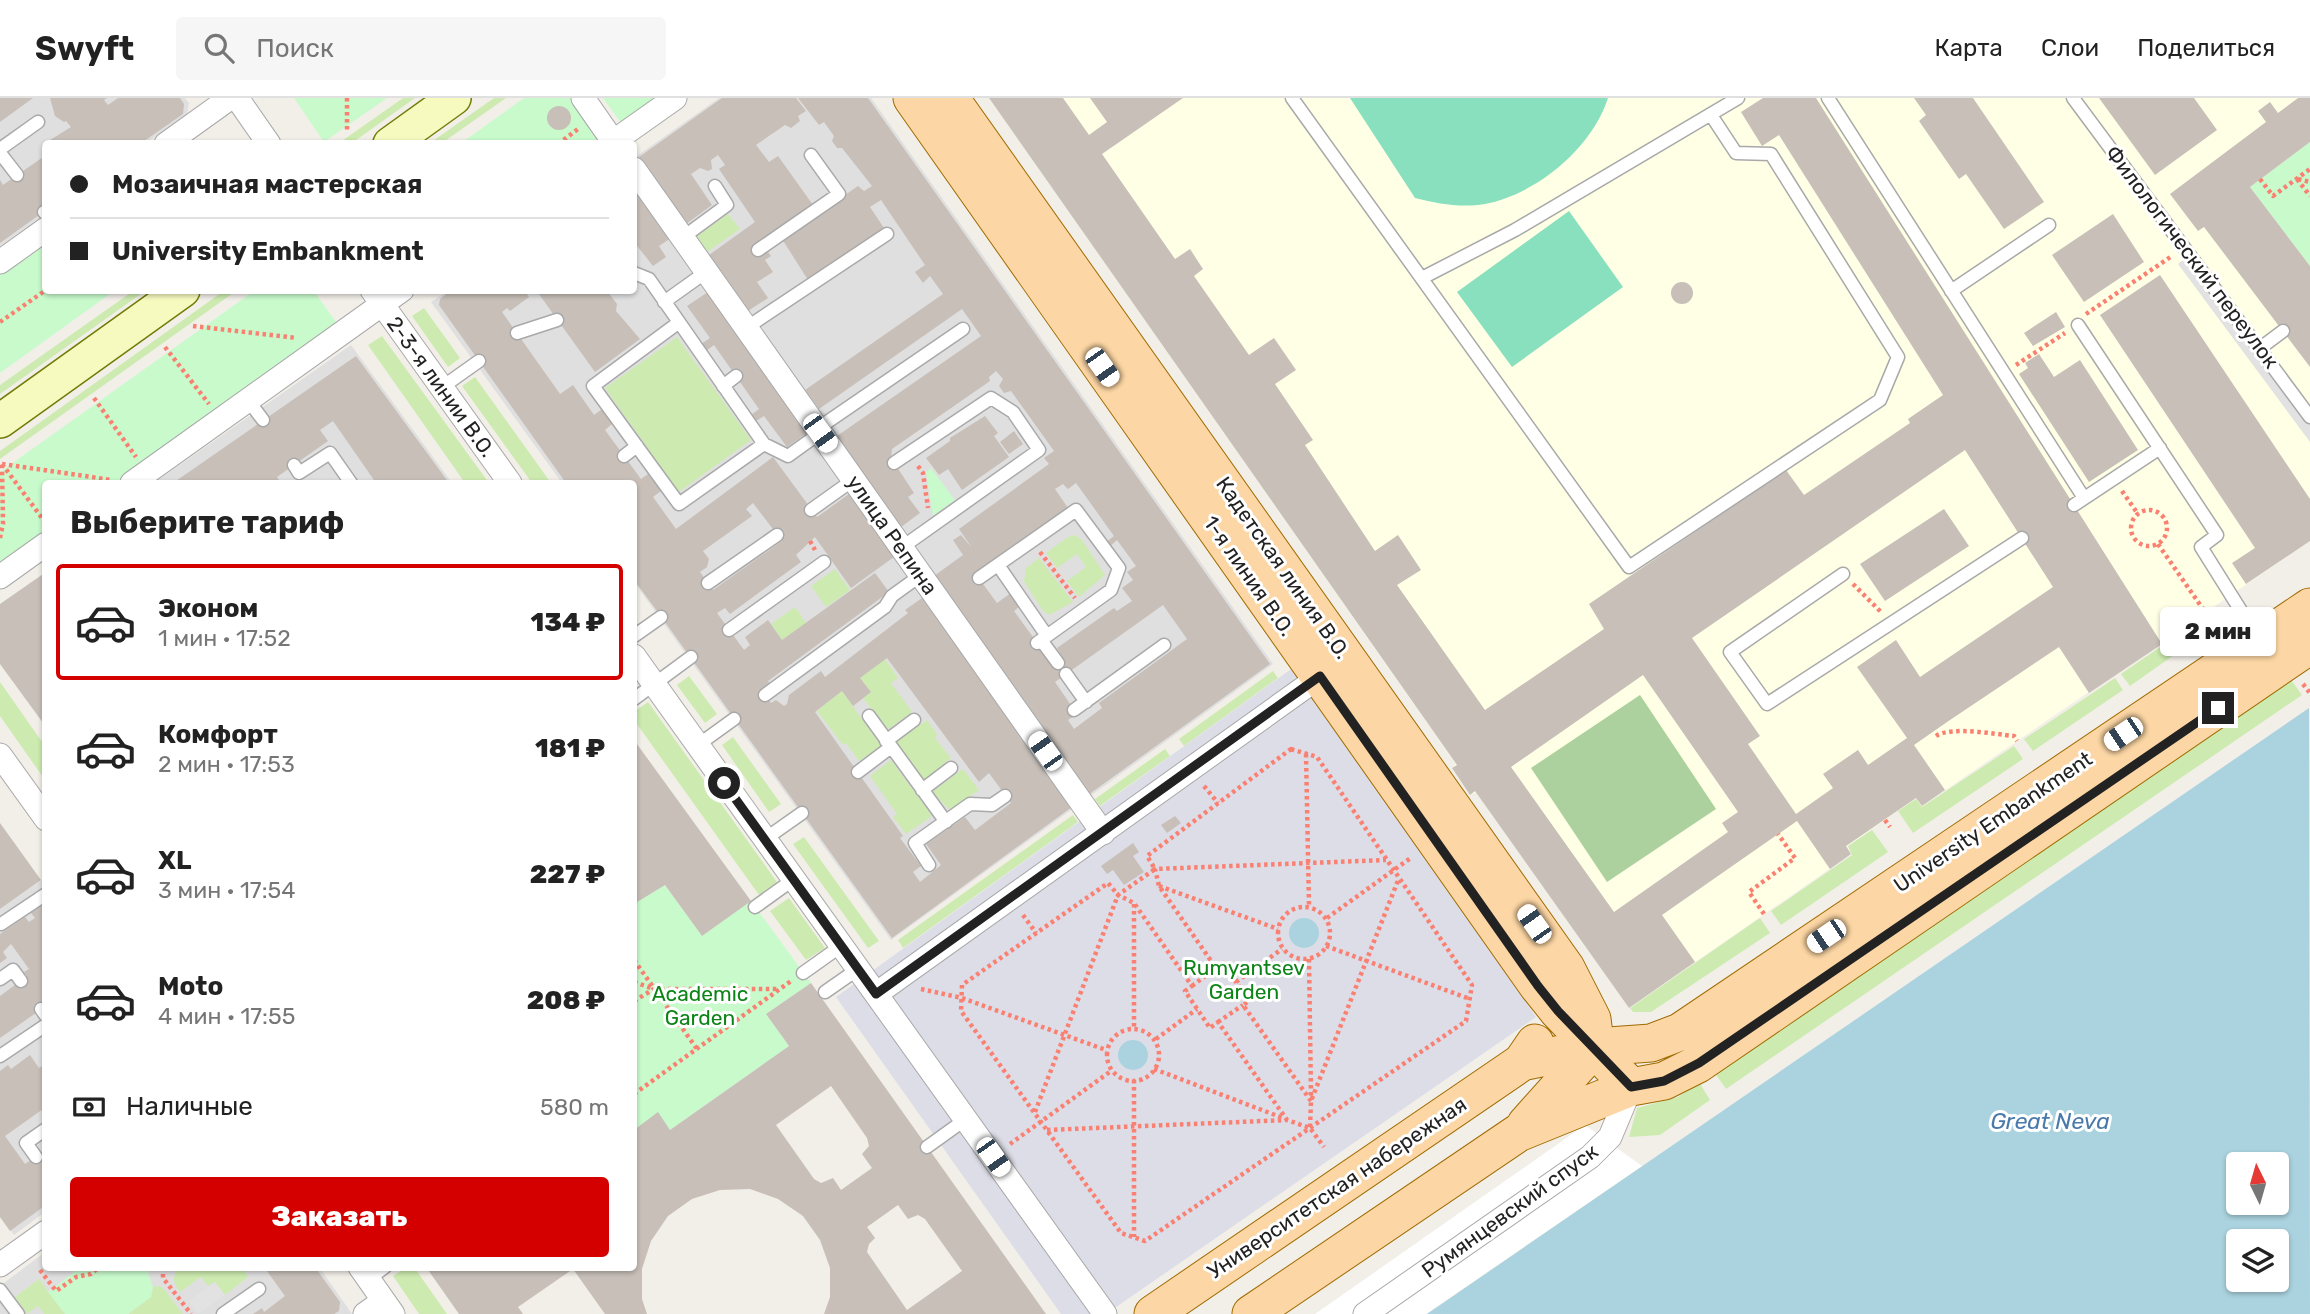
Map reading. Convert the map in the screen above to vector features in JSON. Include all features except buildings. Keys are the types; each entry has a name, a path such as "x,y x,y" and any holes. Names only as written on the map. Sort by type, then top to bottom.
{"main road":[{"path":"396,140 454,98"},
{"name":"1-я линия В.О.","path":"912,98 1333,667 1558,1011 1631,1087"},
{"name":"Кадетская линия В.О.","path":"950,98 1333,667 1566,968 1592,1019 1595,1047"},
{"path":"0,421 177,294"},
{"path":"2260,641 2310,607"},
{"name":"Университетская набережная","path":"1522,1062 1595,1047 1651,1043 1680,1032 1781,967 2260,641"},
{"name":"University Embankment","path":"1631,1087 1664,1081 1699,1063 2310,645"},
{"name":"Университетская набережная","path":"1153,1314 1522,1062 1558,1011"},
{"path":"1518,1133 1595,1047"},
{"path":"1251,1314 1518,1133 1631,1087"}],"street":[{"path":"172,140 230,98"},
{"path":"237,98 266,140"},
{"path":"583,98 611,140"},
{"path":"617,140 675,98"},
{"name":"улица Репина","path":"637,173 682,238 714,276 762,360 860,483 901,548 946,602 1040,735 1049,766 1103,833"},
{"path":"0,262 42,221"},
{"path":"142,480 220,419 319,350 377,298"},
{"name":"2-3-я линии В.О.","path":"377,298 508,480"},
{"path":"0,577 42,547"},
{"path":"637,660 1105,1314"},
{"path":"876,994 1333,667"},
{"path":"0,755 42,813"},
{"name":"Румянцевский спуск","path":"1364,1314 1590,1157 1610,1137 1631,1087"},
{"path":"2,1259 42,1234"},
{"path":"371,1271 380,1310"}],"lane":[{"path":"1292,98 1629,567 1880,400 1898,357 1771,154 1736,153 1711,115"},
{"path":"1422,278 1516,230 1738,98"},
{"path":"1828,98 2004,373 2079,501 2160,448"},
{"name":"Филологический переулок","path":"2073,98 2310,416"},
{"path":"17,175 0,151 38,121"},
{"path":"758,250 839,194 811,155"},
{"path":"682,238 727,205 715,186"},
{"path":"1951,290 2049,225"},
{"path":"746,328 887,234"},
{"path":"637,274 649,279 764,444 788,456 818,431 963,329"},
{"path":"664,302 714,276"},
{"path":"517,333 557,320"},
{"path":"678,323 593,386 679,504 764,444"},
{"path":"2078,325 2217,535 2201,547 2260,641"},
{"path":"2259,349 2283,331"},
{"path":"442,388 479,361"},
{"path":"723,386 736,376"},
{"path":"894,463 991,398 1013,412 1040,450 901,548"},
{"path":"248,400 262,421"},
{"path":"624,456 638,446"},
{"path":"294,465 299,473 330,453 349,480"},
{"path":"811,510 860,483"},
{"path":"979,578 1076,510 1119,568 1111,590 1042,640"},
{"path":"708,583 777,535"},
{"path":"1843,574 1730,652 1768,705 2021,538"},
{"path":"729,630 824,562"},
{"path":"998,565 1058,663"},
{"path":"765,695 885,607 892,596 921,575"},
{"path":"637,634 661,617"},
{"path":"1074,710 1164,645"},
{"path":"637,697 691,657"},
{"path":"1066,674 1086,702"},
{"path":"869,716 946,822"},
{"path":"698,746 734,719"},
{"path":"858,772 914,720"},
{"path":"922,790 951,768"},
{"path":"929,864 915,843 970,804 992,805 1005,796"},
{"path":"765,839 802,813"},
{"path":"755,907 794,879"},
{"path":"1,924 42,897"},
{"path":"803,973 841,946"},
{"path":"825,992 858,969"},
{"path":"0,979 13,970 21,981"},
{"path":"0,1056 42,1028"},
{"path":"927,1147 966,1119"},
{"path":"36,1157 26,1143 42,1132"},
{"path":"223,1314 259,1289"},
{"path":"0,1290 18,1314"}],"path":[{"path":"347,98 347,133"},
{"path":"563,140 589,121"},
{"path":"2260,180 2273,196 2310,169"},
{"path":"2297,178 2310,182"},
{"path":"2297,178 2310,196"},
{"path":"2091,310 2168,259"},
{"path":"0,322 42,293"},
{"path":"2004,373 2078,325"},
{"path":"193,326 311,339 319,350"},
{"path":"165,346 220,419"},
{"path":"94,398 142,480"},
{"path":"910,453 923,473 931,526"},
{"path":"2,464 142,480"},
{"path":"2,464 42,518"},
{"path":"0,538 3,524 2,464"},
{"path":"2114,478 2138,514"},
{"path":"2149,510 2164,518 2168,529 2158,544 2147,546 2136,541 2132,524 2138,514 2149,510"},
{"path":"1031,541 1084,610"},
{"path":"2158,544 2222,636"},
{"path":"1843,574 1892,623"},
{"path":"1936,736 1942,731 1979,733 2014,736 2017,741"},
{"path":"1192,986 1134,903 1118,895 1108,883 962,985 961,1011 1046,1130 1121,1233 1145,1241 1466,1021 1472,985 1317,757 1291,749 1147,856 1155,869 1158,886 1216,968"},
{"path":"1306,754 1309,906"},
{"path":"1203,785 1218,803"},
{"path":"1885,820 1890,827"},
{"path":"1764,914 1748,892 1795,858 1778,834"},
{"path":"1327,918 1413,856"},
{"path":"1034,1113 1118,895 1155,869 1387,860"},
{"path":"1311,1101 1399,878"},
{"path":"1158,886 1278,929"},
{"path":"1134,903 1134,1029"},
{"path":"1309,906 1327,918 1331,938 1320,956 1300,960 1282,949 1278,929 1289,911 1309,906"},
{"path":"1023,914 1037,933"},
{"path":"1326,946 1470,999"},
{"path":"1236,982 1282,949"},
{"path":"1309,958 1310,1128"},
{"path":"1223,963 1236,982 1250,1001 1210,1028 1185,991 1223,963"},
{"path":"637,964 697,1049"},
{"path":"637,1092 803,973"},
{"path":"637,983 654,989 780,989"},
{"path":"637,999 654,989"},
{"path":"921,989 961,998 1106,1050"},
{"path":"1243,1005 1311,1101"},
{"path":"1156,1039 1197,1009"},
{"path":"1218,1022 1287,1120"},
{"path":"1134,1029 1156,1039 1160,1060 1149,1077 1128,1082 1111,1071 1106,1050 1118,1033 1134,1029"},
{"path":"1154,1069 1310,1128 1324,1147"},
{"path":"1030,1130 1111,1071"},
{"path":"1134,1080 1134,1237"},
{"path":"1046,1130 1287,1120"},
{"path":"40,1270 56,1291 76,1277 94,1271"},
{"path":"163,1271 163,1278 191,1314"}],"shaded area":[{"path":"0,98 185,98 189,103 187,115 150,140 42,140 42,216 0,246"},
{"path":"719,98 871,98 1273,664 891,940 637,586 637,480 560,480 431,302 443,294 637,294 637,156"},
{"path":"989,98 2310,98 2310,541 1922,806 1916,798 1847,846 1851,854 1629,1008 1476,792 1470,795 1452,768 1456,764"},
{"path":"2188,256 2310,421 2310,442 2178,264"},
{"path":"351,345 450,480 158,480"},
{"name":"Rumyantsev Garden","path":"1294,667 1536,1017 1106,1314 1061,1314 836,997"},
{"path":"42,880 42,1214 14,1235 0,1217 0,909"},
{"path":"42,1254 42,1271 322,1271 352,1314 0,1314 0,1286"},
{"path":"215,1282 225,1295 198,1314 189,1301"}],"green space":[{"path":"294,98 387,98 327,140 323,140"},
{"path":"403,98 415,98 356,140 343,140"},
{"path":"494,98 506,98 446,140 434,140"},
{"path":"524,98 573,98 603,140 466,140"},
{"path":"603,98 657,98 621,123"},
{"path":"1350,98 1608,98 1589,134 1560,166 1543,179 1505,199 1467,206 1415,198"},
{"path":"2310,142 2310,266 2250,187"},
{"path":"1569,211 1623,287 1512,367 1457,292"},
{"path":"728,214 740,229 707,252 696,237"},
{"path":"42,243 42,294 110,294 0,373 0,273"},
{"path":"129,294 141,294 0,394 0,385"},
{"path":"219,294 232,294 0,459 0,451"},
{"path":"250,294 316,294 340,328 124,480 42,480 42,537 0,567 0,472"},
{"path":"424,308 460,358 448,367 412,316"},
{"path":"382,336 487,480 463,480 368,345"},
{"path":"677,337 751,440 679,492 605,388"},
{"path":"475,377 549,480 530,480 462,386"},
{"path":"931,468 955,500 933,516 926,472"},
{"path":"1075,535 1082,540 1105,575 1079,597 1067,581 1086,567 1077,554 1057,568 1046,553"},
{"path":"1039,558 1073,602 1049,615 1043,611 1024,581 1026,568"},
{"path":"835,569 850,590 826,607 811,586"},
{"path":"795,607 806,623 782,640 771,624"},
{"path":"2200,619 2209,632 2181,651 2172,638"},
{"path":"2166,643 2174,655 2130,686 2121,674"},
{"path":"885,659 898,678 891,683 912,712 887,730 863,698 871,692 860,678"},
{"path":"1273,671 1278,678 1184,746 1179,739"},
{"path":"689,676 717,714 705,723 677,685"},
{"path":"2289,677 2302,695 1726,1089 1714,1072"},
{"path":"2115,678 2123,690 2033,751 2024,739"},
{"path":"0,682 42,742 42,776 0,716"},
{"path":"842,691 881,746 859,761 817,711"},
{"path":"1640,695 1716,809 1607,882 1531,768"},
{"path":"648,702 777,882 759,895 637,724 637,710"},
{"path":"927,720 937,734 935,738 951,758 924,780 896,742"},
{"path":"733,737 781,804 769,812 722,745"},
{"path":"2014,746 2023,759 1913,833 1898,811 1916,799 1922,807"},
{"path":"1165,749 1170,756 1100,806 1095,799"},
{"path":"891,760 932,816 906,834 893,817 897,814 870,776"},
{"path":"963,769 979,790 950,810 932,792"},
{"path":"1073,815 1078,822 903,948 898,940"},
{"path":"1872,830 1888,852 1781,925 1771,911 1852,855 1848,846"},
{"path":"804,837 879,941 868,948 793,844"},
{"name":"Academic Garden","path":"665,885 702,936 751,901 811,983 766,1014 789,1046 670,1130 658,1113 637,1128 637,902"},
{"path":"789,898 825,948 806,960 770,911"},
{"path":"1760,918 1770,933 1651,1012 1633,1012 1630,1008"},
{"path":"1699,1082 1710,1100 1660,1135 1629,1137 1637,1108 1678,1097"},
{"path":"76,1271 147,1271 153,1287 151,1297 128,1314 65,1314 48,1292"},
{"path":"177,1271 244,1271 248,1277 225,1295 215,1282 208,1286 201,1277 180,1292 174,1282"},
{"path":"401,1271 417,1271 447,1314 419,1314 393,1276"},
{"path":"39,1279 65,1314 44,1314 38,1306 27,1314 15,1297"},
{"path":"153,1287 163,1288 183,1314 128,1314 151,1297"}],"water":[{"name":"Great Neva","path":"2309,708 2310,1314 1427,1314"},
{"path":"1304,918 1315,922 1319,933 1315,944 1304,948 1293,944 1289,933 1293,922"},
{"path":"1133,1040 1144,1044 1148,1055 1144,1066 1133,1070 1122,1066 1118,1055 1122,1044"}],"pier":[{"path":"1585,1125 1642,1166 1426,1314 1315,1314"}],"route":[{"path":"724,783 876,994 1320,676 1538,986 1558,1011 1631,1087 1664,1081 1699,1063 2218,708"}]}
